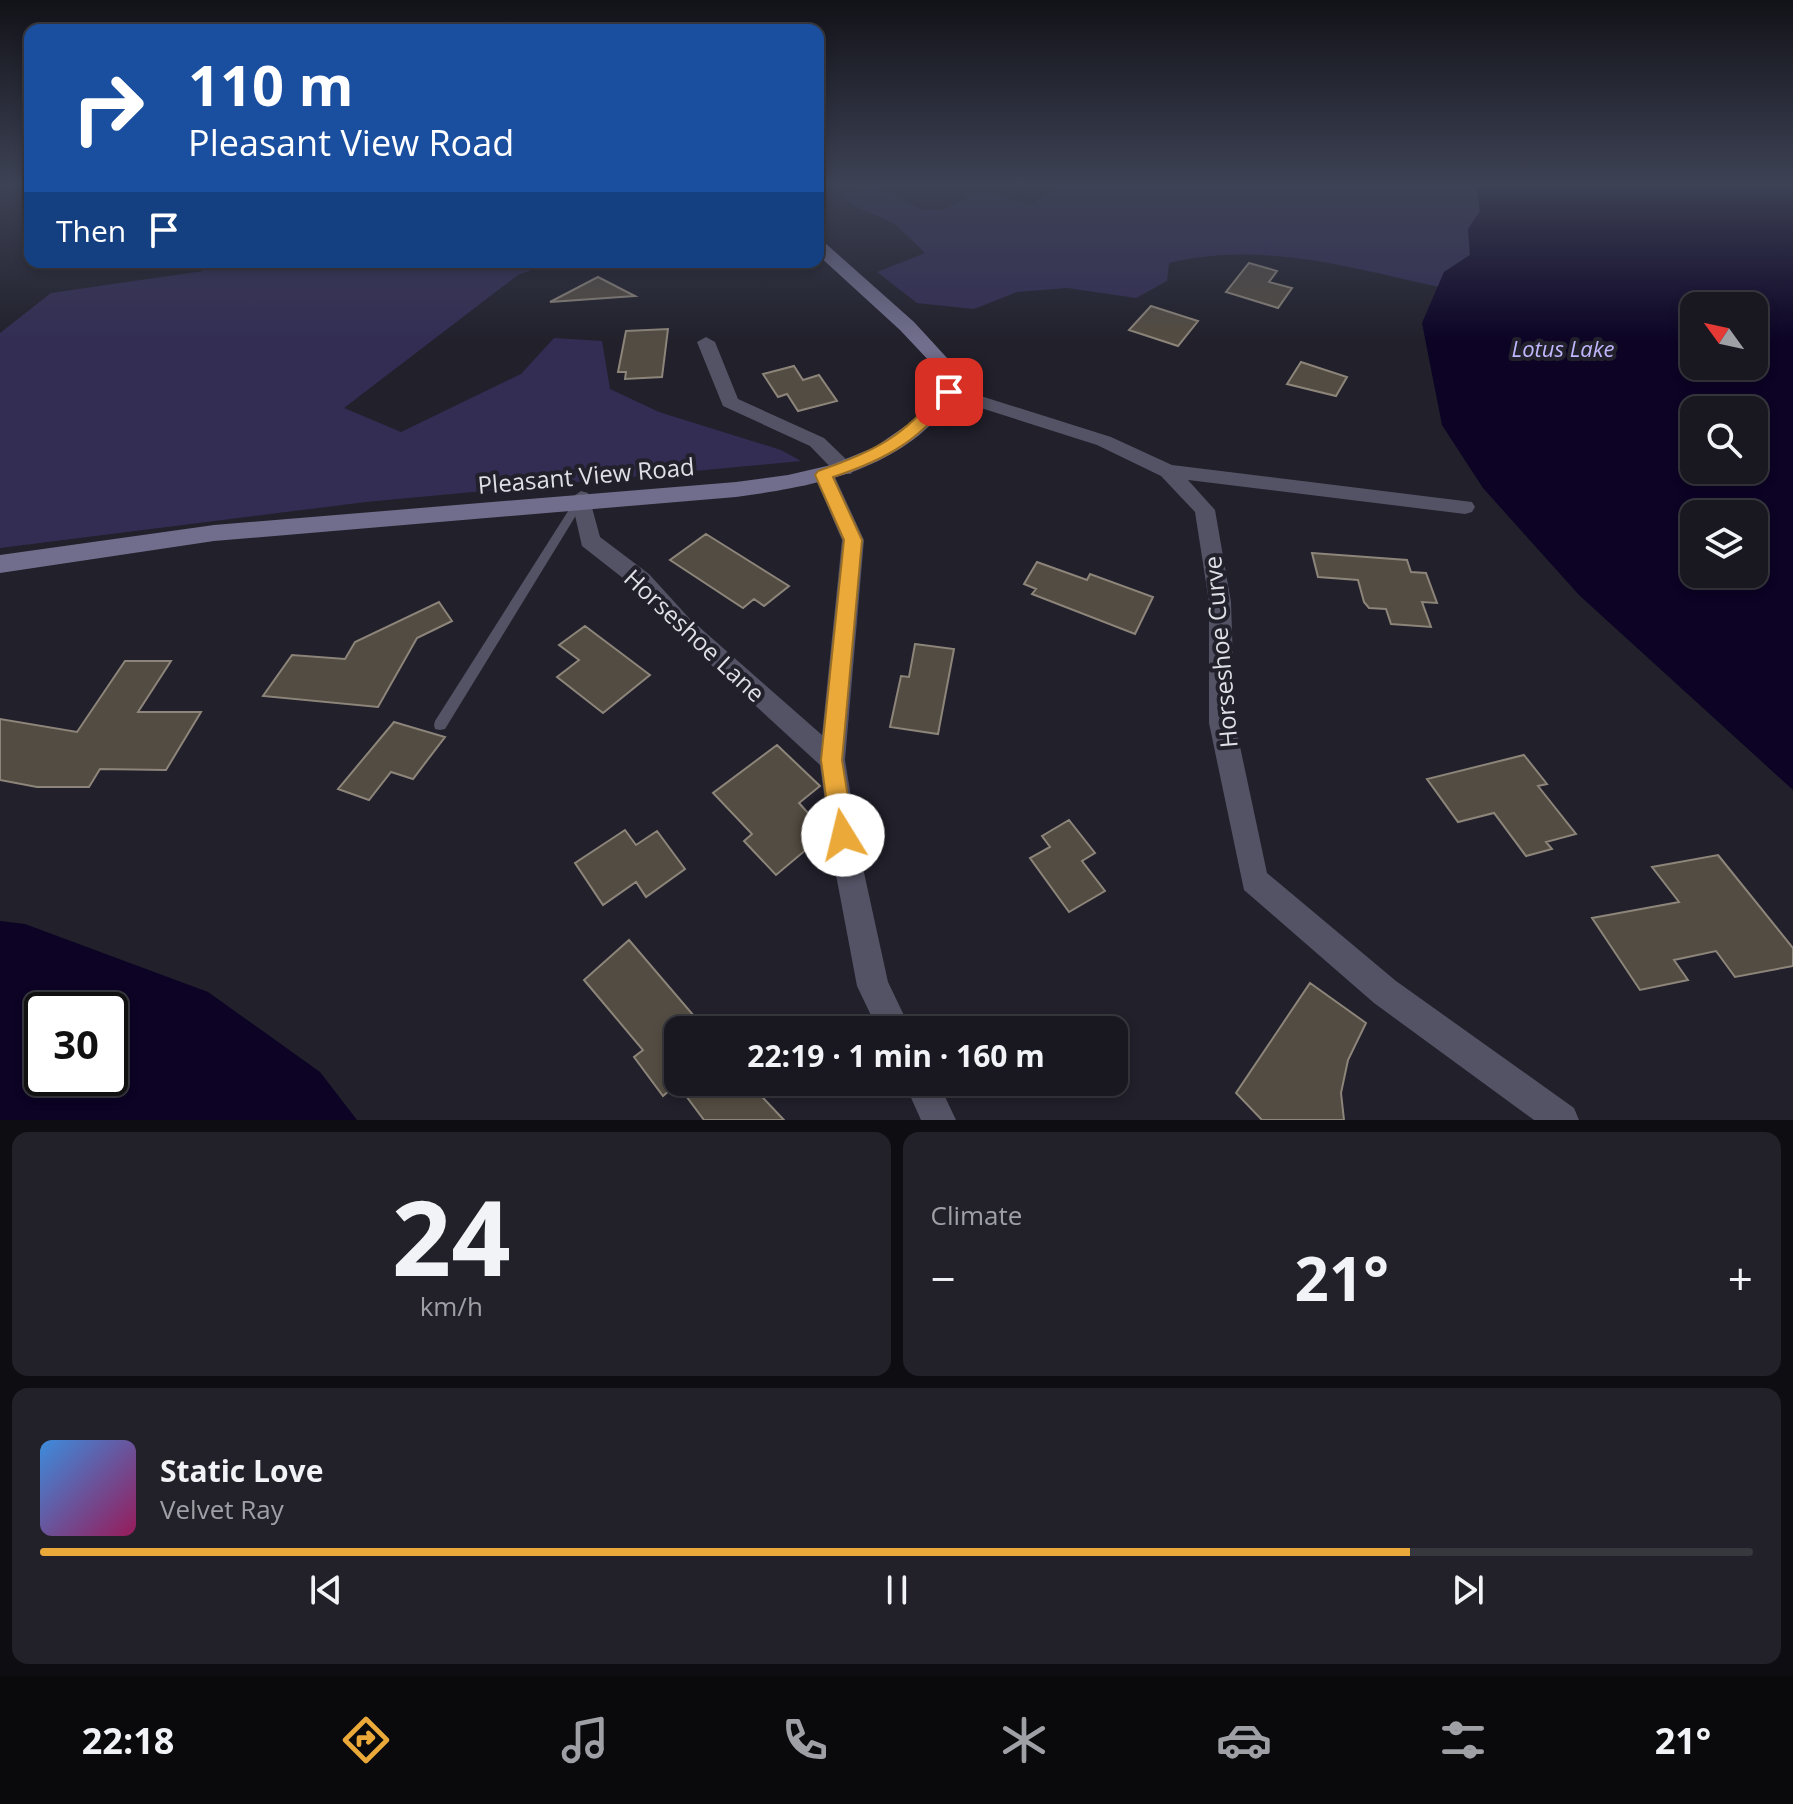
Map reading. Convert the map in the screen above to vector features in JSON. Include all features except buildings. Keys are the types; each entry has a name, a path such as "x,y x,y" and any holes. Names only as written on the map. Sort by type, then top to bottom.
{"street":[{"path":"824,251 900,319 941,363 949,392"},
{"path":"706,342 730,402 817,442 834,472 853,540 832,760 847,859 873,986 888,1016"},
{"name":"Horseshoe Curve","path":"949,392 1104,441 1168,471 1205,510 1220,602 1222,723 1254,880 1385,992 1562,1120"},
{"name":"Pleasant View Road","path":"0,564 214,533 532,507 581,498 736,490 834,472 888,449 922,424 949,392"},
{"path":"1168,471 1465,507"},
{"name":"Horseshoe Lane","path":"581,498 590,541 641,580 681,624 832,760"},
{"path":"928,1096 939,1120"}],"lane":[{"path":"440,725 581,498"}],"shaded area":[{"path":"909,237 1469,237 1470,255 1444,272 1439,287 1305,259 1238,255 1169,263 1167,281 1136,298 1067,288 1017,292 974,309 917,303 877,272 925,253"},
{"path":"199,268 538,268 518,275 344,408 401,432 521,374 554,338 602,341 610,389 659,412 781,450 801,461 366,502 0,548 0,333 51,293 203,271"}],"water":[{"name":"Lotus Lake","path":"1469,237 1793,237 1793,790 1579,595 1483,488 1442,425 1422,323 1444,272 1470,255"},
{"path":"0,921 25,924 208,992 320,1072 357,1120 0,1120"}],"route":[{"path":"843,835 832,760 853,540 824,475 888,449 922,424 949,392"}]}
